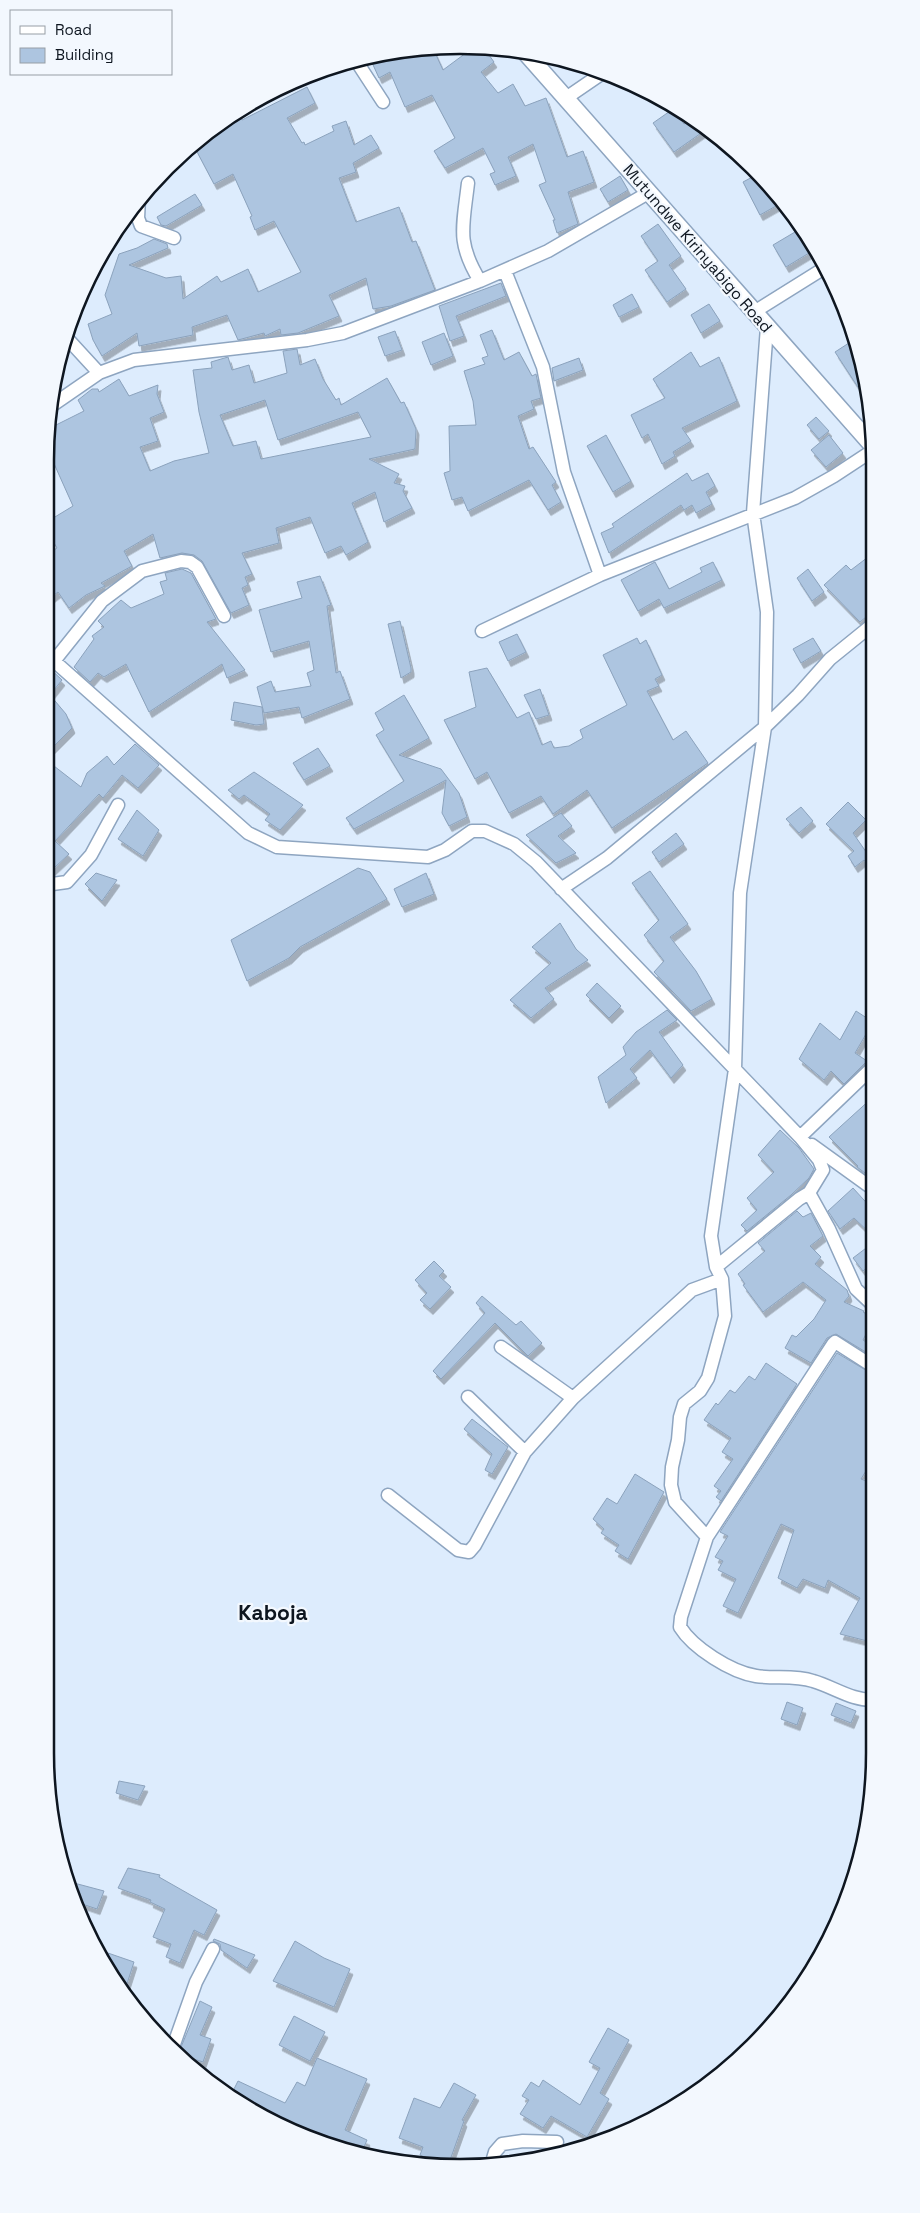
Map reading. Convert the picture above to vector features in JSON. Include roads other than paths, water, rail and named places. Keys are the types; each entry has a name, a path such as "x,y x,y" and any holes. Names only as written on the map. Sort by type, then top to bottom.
{"street":[{"name":"Mutundwe Kirinyabigo Road","path":"533,61 865,437"},
{"path":"360,67 383,102"},
{"path":"566,98 596,77"},
{"path":"468,183 463,247 468,262 480,282"},
{"path":"58,401 99,373 134,360 307,340 343,333 505,271 548,251 648,193"},
{"path":"138,213 141,226 174,238"},
{"path":"505,271 543,367 566,480 600,575"},
{"path":"754,312 819,271"},
{"path":"707,1537 675,1502 671,1484 680,1417 684,1404 700,1391 714,1360 725,1316 722,1279 716,1267 711,1236 734,1069 740,893 765,727 766,612 754,513 768,327"},
{"path":"71,342 99,373"},
{"path":"482,631 600,575 795,498 866,455"},
{"path":"54,652 102,601 142,571 182,561 190,562 197,566 224,616"},
{"path":"561,889 607,858 765,727 798,695 830,658 866,630"},
{"path":"54,661 248,833 277,847 428,857 445,850 472,831 485,831 514,844 536,862 800,1137 819,1160 822,1170 809,1193 799,1199 716,1267"},
{"path":"54,884 67,882 91,854 118,805"},
{"path":"800,1137 866,1074"},
{"path":"800,1137 866,1183"},
{"path":"809,1193 829,1229 856,1289 866,1298"},
{"path":"388,1495 458,1550 469,1552 475,1545 525,1452 573,1398 692,1290 722,1279"},
{"path":"866,1362 842,1345 834,1343 707,1537 680,1617 680,1627 692,1643 723,1662 754,1676 812,1680 850,1696 866,1699"},
{"path":"502,1346 573,1398"},
{"path":"468,1397 525,1452"},
{"path":"175,2042 196,1982 213,1949"},
{"path":"493,2158 495,2152 502,2144 523,2141 557,2142"}],"district":[{"name":"Kaboja","path":"273,1613"}]}
